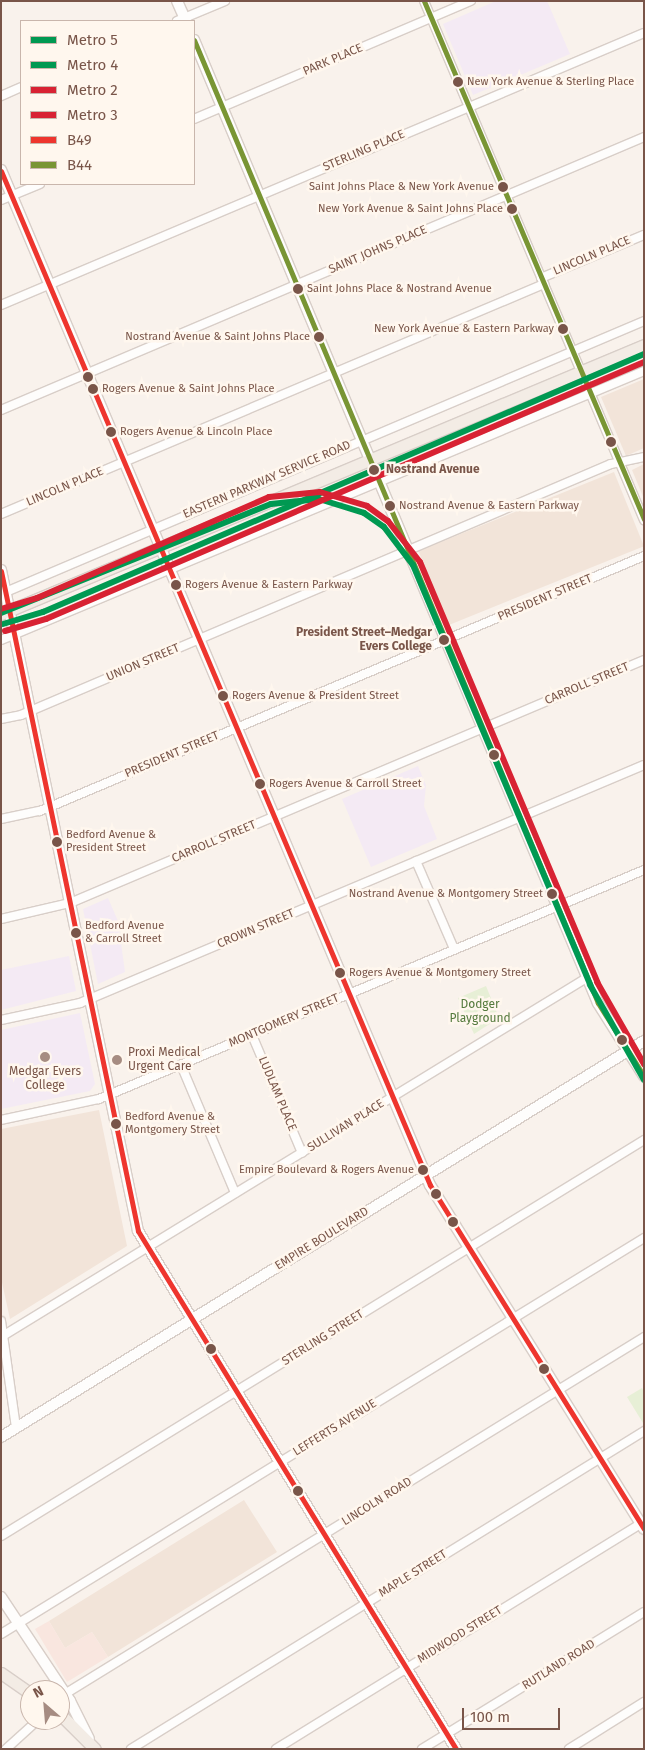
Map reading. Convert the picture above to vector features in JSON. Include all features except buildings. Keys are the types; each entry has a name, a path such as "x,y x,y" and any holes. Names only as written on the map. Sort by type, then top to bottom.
{"main road":[{"path":"177,1 182,20"},
{"path":"195,42 560,906 588,977 644,1076"},
{"path":"1,170 426,1175 643,1525"},
{"path":"6,613 644,345"},
{"path":"1,570 6,613 15,637 138,1231 456,1749"},
{"name":"EMPIRE BOULEVARD","path":"1,1437 644,1041"},
{"path":"1,1597 52,1680"},
{"path":"1,1673 20,1686"},
{"path":"70,1709 92,1744"},
{"path":"70,1723 92,1744"}],"street":[{"path":"182,20 225,1"},
{"path":"424,1 644,520"},
{"name":"PARK PLACE","path":"195,119 472,1"},
{"name":"STERLING PLACE","path":"1,305 644,33"},
{"path":"1,96 20,87"},
{"name":"SAINT JOHNS PLACE","path":"1,410 644,138"},
{"path":"1,200 38,185"},
{"name":"LINCOLN PLACE","path":"1,514 334,373 644,235"},
{"name":"EASTERN PARKWAY SERVICE ROAD","path":"3,593 644,321"},
{"path":"1,640 15,637 644,371"},
{"name":"UNION STREET","path":"1,719 30,711 409,550 620,464 644,457"},
{"name":"PRESIDENT STREET","path":"1,819 50,806 644,556"},
{"name":"CARROLL STREET","path":"1,919 70,903 644,660"},
{"name":"CROWN STREET","path":"1,1020 90,999 644,765"},
{"path":"416,861 454,949"},
{"name":"MONTGOMERY STREET","path":"1,1120 109,1095 644,870"},
{"name":"SULLIVAN PLACE","path":"2,1337 588,977"},
{"name":"LUDLAM PLACE","path":"252,1035 302,1153"},
{"path":"181,1065 235,1193"},
{"name":"STERLING STREET","path":"1,1536 644,1140"},
{"name":"LEFFERTS AVENUE","path":"1,1634 644,1238"},
{"path":"1,1321 16,1428"},
{"name":"LINCOLN ROAD","path":"70,1691 644,1337"},
{"name":"MAPLE STREET","path":"131,1749 644,1431"},
{"name":"MIDWOOD STREET","path":"276,1749 643,1525"},
{"name":"RUTLAND ROAD","path":"422,1749 644,1612"},
{"path":"569,1749 644,1702"},
{"path":"6,1749 27,1730"}],"shaded area":[{"path":"496,1 547,1 570,54 473,95 443,24"},
{"path":"644,379 644,448 626,456 601,397"},
{"path":"644,464 644,499 632,470"},
{"path":"614,472 644,546 448,625 418,551"},
{"path":"418,766 426,785 424,806 437,839 371,867 342,799"},
{"path":"108,898 118,921 125,972 98,984 83,909"},
{"path":"69,956 76,991 1,1010 1,970"},
{"name":"Medgar Evers College","path":"80,1013 95,1084 90,1091 1,1109 1,1030"},
{"path":"99,1110 127,1246 10,1319 1,1278 1,1129"},
{"path":"244,1500 277,1552 108,1657 92,1632 65,1648 49,1621"},
{"path":"49,1621 65,1648 92,1632 108,1657 70,1680 66,1680 35,1629"}],"green space":[{"name":"Dodger Playground","path":"486,986 499,1018 474,1034 458,998"},
{"path":"642,1388 644,1392 643,1423 627,1397"}],"metro line":[{"name":"4","path":"3,624 43,612 644,354"},
{"name":"3","path":"5,631 46,619 644,362"},
{"name":"2","path":"1,609 37,598 269,497 320,492 367,506 388,521 420,562 597,982 644,1064"},
{"name":"5","path":"1,613 271,504 319,499 364,513 384,527 413,565 590,985 644,1080"}],"transit line":[{"name":"B44","path":"424,1 644,519"},
{"name":"B44","path":"195,42 598,1003 644,1076"},
{"name":"B49","path":"1,171 430,1185 644,1529"},
{"name":"B49","path":"1,571 138,1231 456,1749"}],"place":[{"name":"New York Avenue & Sterling Place","path":"458,82"},
{"name":"Saint Johns Place & New York Avenue","path":"503,187"},
{"name":"New York Avenue & Saint Johns Place","path":"512,209"},
{"name":"Saint Johns Place & Nostrand Avenue","path":"298,289"},
{"name":"New York Avenue & Eastern Parkway","path":"563,329"},
{"name":"Nostrand Avenue & Saint Johns Place","path":"319,337"},
{"name":"Rogers Avenue & Saint Johns Place","path":"93,389"},
{"name":"Rogers Avenue & Lincoln Place","path":"111,432"},
{"name":"Nostrand Avenue","path":"374,470"},
{"name":"Nostrand Avenue & Eastern Parkway","path":"390,506"},
{"name":"Rogers Avenue & Eastern Parkway","path":"176,585"},
{"name":"President Street–Medgar Evers College","path":"444,640"},
{"name":"Rogers Avenue & President Street","path":"223,696"},
{"name":"Rogers Avenue & Carroll Street","path":"260,784"},
{"name":"Bedford Avenue & President Street","path":"57,842"},
{"name":"Nostrand Avenue & Montgomery Street","path":"552,894"},
{"name":"Bedford Avenue & Carroll Street","path":"76,933"},
{"name":"Rogers Avenue & Montgomery Street","path":"340,973"},
{"name":"Medgar Evers College","path":"45,1057"},
{"name":"Proxi Medical Urgent Care","path":"117,1060"},
{"name":"Bedford Avenue & Montgomery Street","path":"116,1124"},
{"name":"Empire Boulevard & Rogers Avenue","path":"423,1170"}]}
